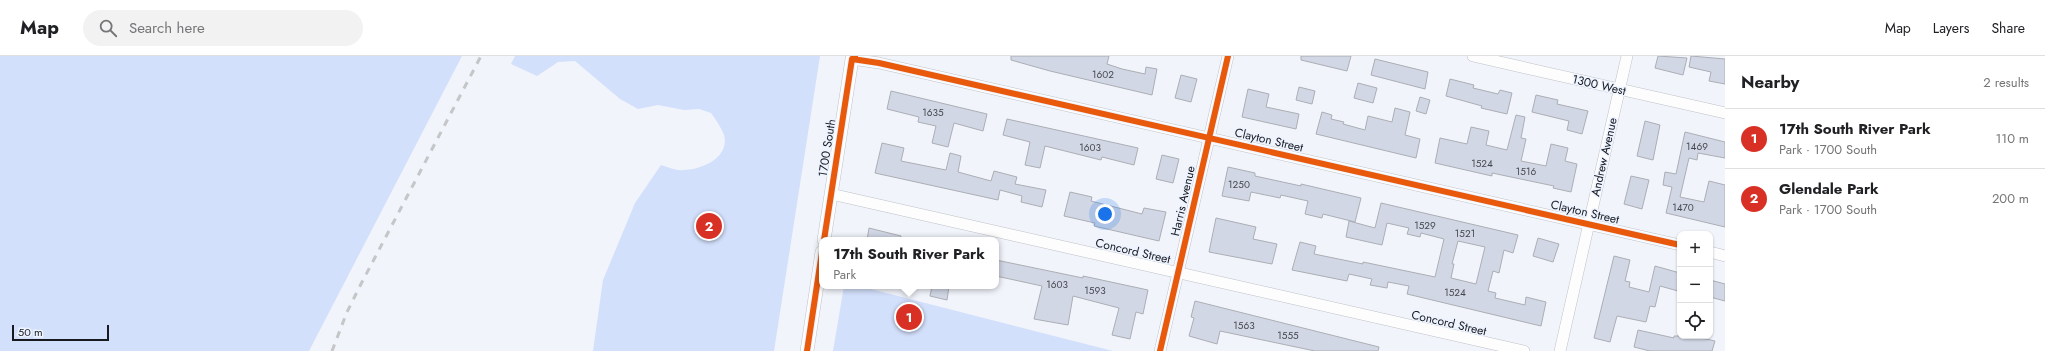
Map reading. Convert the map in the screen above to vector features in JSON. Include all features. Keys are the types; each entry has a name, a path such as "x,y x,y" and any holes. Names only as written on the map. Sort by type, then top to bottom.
{"street":[{"name":"Harris Avenue","path":"1160,351 1228,56"},
{"name":"1300 West","path":"1473,56 1725,113"},
{"name":"Andrew Avenue","path":"1560,351 1628,56"},
{"name":"Clayton Street","path":"853,57 1677,244"},
{"name":"1700 South","path":"824,237 853,57"},
{"name":"Concord Street","path":"831,194 1524,351"},
{"path":"1713,253 1725,256"},
{"path":"807,351 819,272"}],"shaded area":[{"path":"0,56 462,56 309,351 0,351"},
{"path":"515,56 820,56 774,351 593,351 603,280 635,203 661,165 680,170 698,168 705,165 718,156 723,150 725,143 724,135 711,113 699,109 684,110 658,105 638,109 620,99 575,61 558,62 537,76 511,64"},
{"path":"843,289 871,289 1113,351 833,351"}],"building":[{"path":"1011,56 1109,56 1107,64 1122,69 1145,74 1146,67 1157,69 1152,95 1050,71 1011,60"},
{"path":"1301,56 1351,56 1347,71 1301,60"},
{"path":"1658,56 1687,58 1683,75 1655,68"},
{"path":"1691,56 1725,59 1725,84 1709,81 1711,72 1689,67"},
{"path":"1375,59 1428,72 1425,89 1371,75"},
{"path":"1181,75 1197,79 1191,102 1175,98"},
{"path":"1450,79 1474,85 1473,88 1498,94 1500,90 1512,93 1507,114 1481,108 1482,106 1446,96"},
{"path":"1358,83 1377,88 1373,103 1354,98"},
{"path":"1299,87 1315,91 1312,104 1296,100"},
{"path":"1248,89 1269,94 1266,107 1299,114 1296,129 1242,117"},
{"path":"891,91 987,114 983,131 954,123 948,147 932,143 936,126 918,122 919,117 887,109"},
{"path":"1536,95 1558,100 1557,104 1588,111 1582,134 1567,130 1569,121 1532,112"},
{"path":"1420,97 1430,100 1426,114 1416,111"},
{"path":"1395,108 1410,112 1405,135 1420,139 1416,158 1316,134 1322,112 1332,115 1331,119 1365,130 1368,116 1392,122"},
{"path":"1516,115 1525,117 1521,138 1526,139 1521,161 1546,166 1551,144 1568,148 1565,161 1577,164 1571,192 1553,188 1554,186 1492,173 1492,176 1435,163 1440,138 1467,144 1471,127 1489,131 1486,145 1507,150"},
{"path":"1007,119 1138,148 1134,165 1102,157 1101,160 1045,146 1040,168 1025,165 1030,142 1003,135"},
{"path":"1645,121 1660,125 1653,160 1637,156"},
{"path":"1685,132 1725,142 1725,158 1698,153 1697,160 1689,158 1680,197 1704,202 1709,181 1725,185 1725,227 1666,213 1672,187 1663,185 1665,172 1676,174"},
{"path":"882,143 904,148 901,161 946,170 950,153 961,156 958,172 991,181 994,171 1017,177 1015,184 1046,190 1042,207 1021,202 1022,196 1000,190 998,200 875,173"},
{"path":"1162,155 1179,159 1173,183 1156,179"},
{"path":"1228,167 1255,173 1255,176 1301,186 1301,184 1361,198 1355,222 1323,214 1322,218 1305,214 1308,201 1281,195 1280,198 1251,192 1249,201 1222,196"},
{"path":"1631,176 1649,180 1642,209 1624,204"},
{"path":"1070,192 1092,197 1091,201 1142,214 1144,208 1166,212 1159,241 1094,226 1095,223 1064,216"},
{"path":"1381,203 1518,235 1513,253 1504,250 1499,273 1493,271 1488,291 1496,293 1495,298 1525,305 1526,297 1546,302 1541,326 1407,294 1409,286 1388,282 1387,288 1370,285 1372,279 1349,274 1347,281 1292,270 1300,242 1316,246 1314,254 1363,264 1363,262 1435,277 1444,239 1421,233 1420,237 1407,234 1409,228 1387,223 1382,245 1346,237 1349,221 1375,228","holes":["1458,241 1485,247 1476,284 1451,278 1454,264 1452,264"]},
{"path":"1216,218 1256,227 1253,239 1277,244 1272,264 1209,252"},
{"path":"869,228 901,236 901,237 868,237"},
{"path":"1538,238 1559,244 1553,262 1533,256"},
{"path":"1614,256 1630,260 1625,281 1630,282 1629,287 1649,292 1655,266 1677,272 1677,291 1660,286 1655,307 1650,306 1646,322 1617,316 1610,342 1594,338"},
{"path":"999,261 1148,290 1143,314 1136,312 1130,339 1112,335 1119,308 1073,296 1068,325 1034,319 1042,286 999,277"},
{"path":"1713,281 1725,284 1725,301 1713,298"},
{"path":"931,289 949,289 947,300 930,296"},
{"path":"1195,301 1379,347 1378,351 1315,351 1220,331 1217,344 1189,336 1194,318 1191,317"},
{"path":"1638,330 1674,338 1674,336 1677,336 1677,339 1706,339 1715,341 1712,351 1650,351 1634,347"}],"railway":[{"path":"332,351 347,312 361,284 481,56"}],"cycle path":[{"path":"824,237 852,59 855,56"},
{"path":"1160,351 1228,56"},
{"path":"852,59 879,63 1677,244"},
{"path":"807,351 819,272"}],"place":[{"name":"Glendale Park","path":"709,226"},
{"name":"17th South River Park","path":"909,317"}]}
